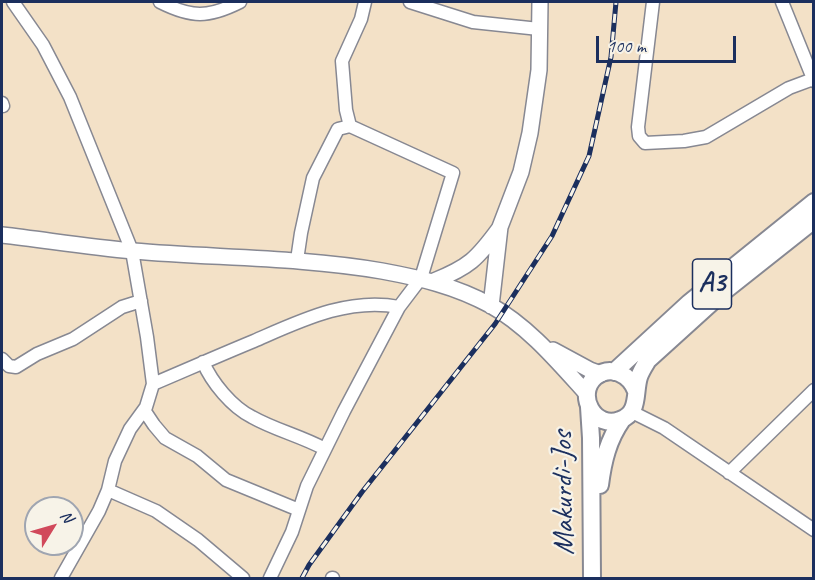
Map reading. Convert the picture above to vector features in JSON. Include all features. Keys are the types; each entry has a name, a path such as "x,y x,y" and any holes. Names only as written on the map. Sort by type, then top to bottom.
{"highway":[{"name":"A3","path":"588,401 591,382 608,373 689,303 813,202"},
{"name":"A3","path":"627,416 635,405 640,374 648,360 722,293 813,220"},
{"path":"608,373 628,378 636,391"},
{"path":"588,401 593,414 606,422 627,416"},
{"name":"Makurdi-Jos","path":"588,401 591,438 592,579"},
{"name":"Makurdi-Jos","path":"601,579 602,465 611,438 627,416"}],"main road":[{"path":"428,279 459,271 482,253 500,226 521,172 530,133 539,70 540,2"},
{"path":"491,306 500,226"},
{"path":"2,235 132,251 347,265 428,279 491,306 540,343 579,364 608,373"},
{"path":"540,343 588,401"}],"street":[{"path":"13,2 43,45 70,97 132,251 153,384 144,410 130,429 119,452 108,490 91,528 61,579"},
{"path":"160,2 191,15 216,13 240,2"},
{"path":"350,126 346,110 342,61 361,19 365,2"},
{"path":"410,2 473,22 540,29"},
{"path":"653,2 638,127 639,135 645,142 684,141 706,137 789,88 813,80 782,2"},
{"path":"270,579 292,532 307,486 399,306 428,279 453,172 350,126 338,129 313,178 297,260"},
{"path":"2,359 9,366 16,367 37,354 73,339 122,307 141,301"},
{"path":"153,384 322,313 365,304 382,303 399,306"},
{"path":"203,362 211,378 224,393 252,417 306,438 325,449"},
{"path":"729,473 813,390"},
{"path":"144,410 165,438 197,456 226,480 299,510"},
{"path":"627,416 664,428 813,530"},
{"path":"108,490 156,511 198,540 243,579"}],"railway":[{"path":"302,578 362,492 495,324 552,236 589,156 611,57 616,2"}]}
